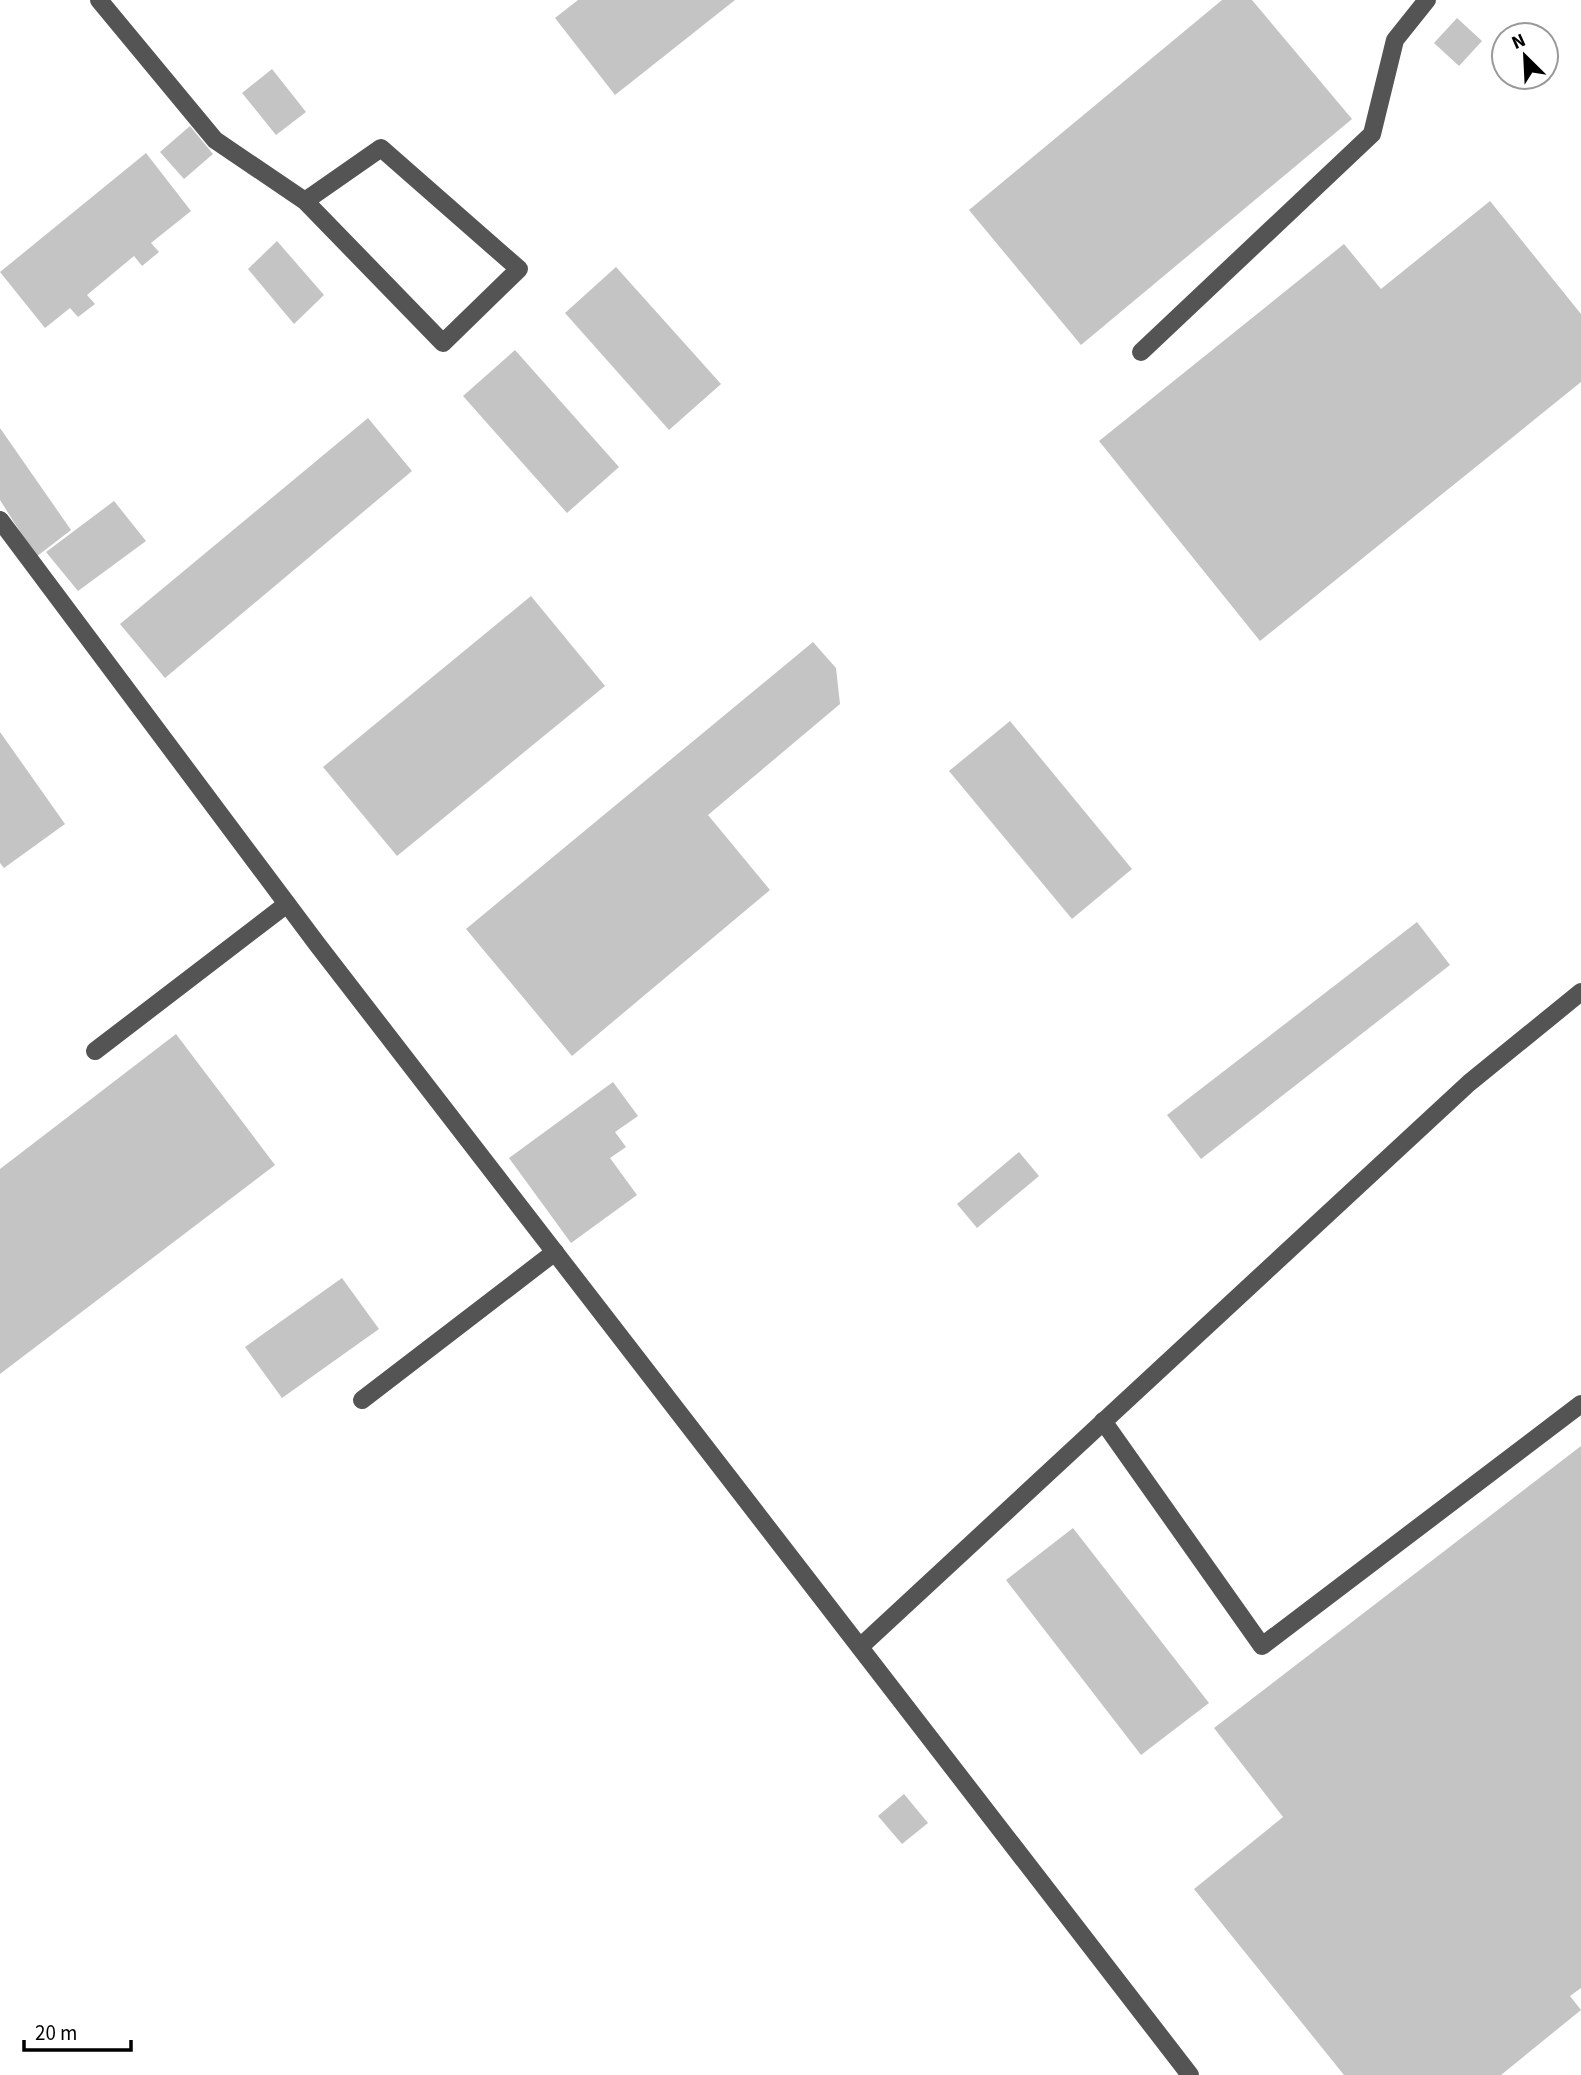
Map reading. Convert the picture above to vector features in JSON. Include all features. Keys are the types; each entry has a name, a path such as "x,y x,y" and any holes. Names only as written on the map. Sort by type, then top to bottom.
{"street":[{"path":"99,0 215,140 305,201 443,343 519,269 381,148 305,201"},
{"path":"1141,352 1372,134 1395,40 1427,0"},
{"path":"0,520 287,904 1190,2075"},
{"path":"95,1051 287,904"},
{"path":"860,1647 1469,1083 1581,992"},
{"path":"362,1400 555,1252"},
{"path":"1104,1421 1262,1646 1581,1404"}],"building":[{"path":"578,0 735,0 615,95 555,18"},
{"path":"1222,0 1252,0 1352,119 1081,345 969,210"},
{"path":"1457,18 1482,41 1459,66 1434,43"},
{"path":"272,69 306,112 276,135 242,93"},
{"path":"190,126 213,154 184,179 160,152"},
{"path":"146,153 191,211 151,243 159,252 142,266 134,256 87,295 95,304 78,317 70,308 45,328 0,272"},
{"path":"1490,201 1581,314 1581,382 1260,641 1099,441 1344,244 1381,289"},
{"path":"277,241 324,295 294,324 248,269"},
{"path":"616,267 721,384 669,430 565,313"},
{"path":"515,350 619,467 567,513 463,396"},
{"path":"368,418 412,471 165,678 120,624"},
{"path":"0,428 71,530 36,557 0,500"},
{"path":"114,501 146,541 78,591 46,552"},
{"path":"531,596 605,686 397,856 323,767"},
{"path":"813,642 836,668 840,704 708,815 770,890 572,1056 466,929"},
{"path":"1010,721 1132,869 1072,919 949,771"},
{"path":"0,732 65,824 4,868 0,863"},
{"path":"1417,922 1450,965 1201,1159 1167,1115"},
{"path":"176,1034 275,1165 0,1374 0,1169"},
{"path":"613,1082 638,1116 615,1132 626,1147 610,1158 637,1195 571,1243 509,1158"},
{"path":"1019,1152 1039,1176 977,1228 957,1204"},
{"path":"342,1278 379,1329 282,1398 245,1347"},
{"path":"1581,1446 1581,1988 1570,1996 1581,2010 1501,2075 1344,2075 1194,1889 1283,1817 1214,1728"},
{"path":"1073,1528 1209,1703 1141,1755 1006,1580"},
{"path":"904,1794 928,1823 902,1844 878,1816"}]}
